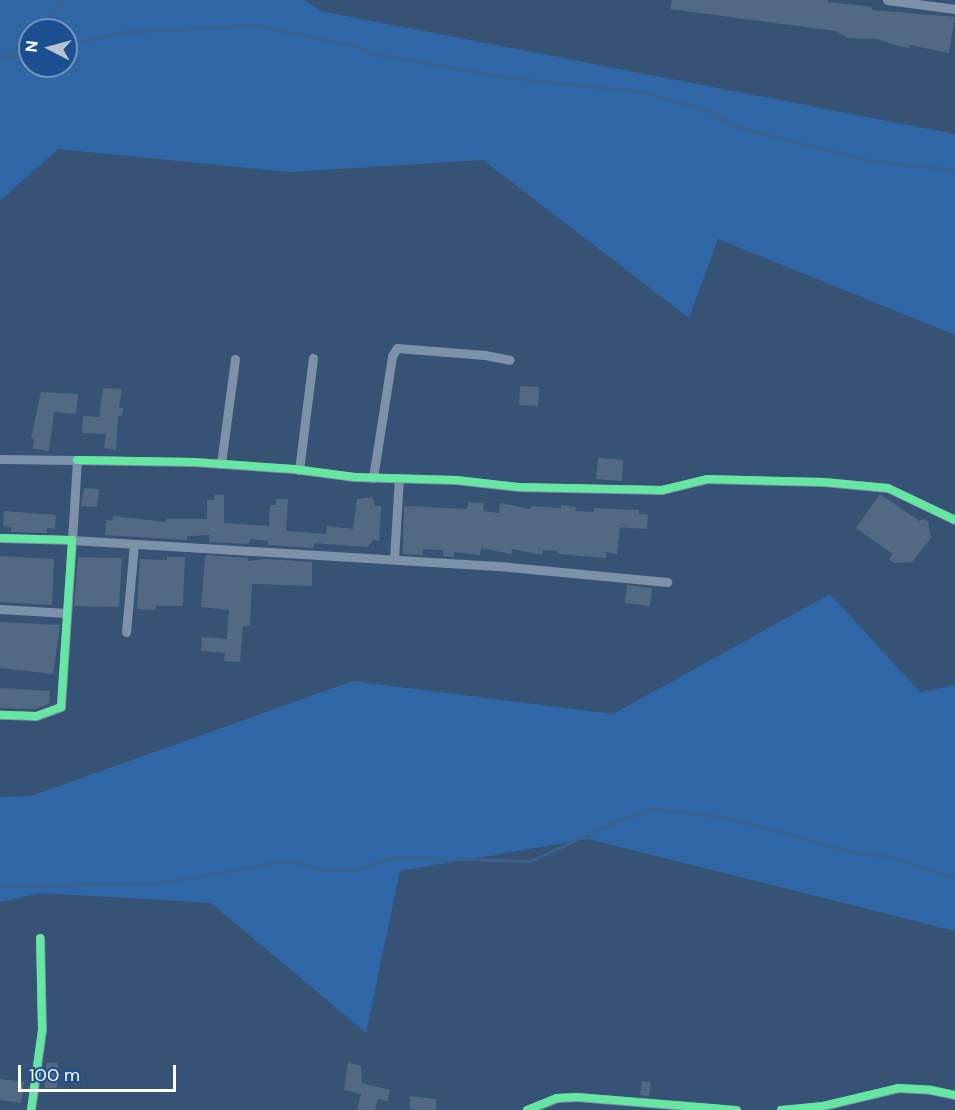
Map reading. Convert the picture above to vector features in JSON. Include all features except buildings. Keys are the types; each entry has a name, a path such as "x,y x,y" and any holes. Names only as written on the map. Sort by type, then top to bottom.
{"street":[{"path":"887,0 955,9"},
{"path":"373,478 392,356 397,348 485,355 510,360"},
{"path":"222,464 235,358"},
{"path":"299,470 313,358"},
{"path":"0,459 222,464 373,478 456,480 519,487 662,490 707,479 824,482 888,488 955,520"},
{"path":"0,715 36,716 60,707 77,460"},
{"path":"394,559 399,478"},
{"path":"0,538 72,540 394,559 667,582"},
{"path":"126,632 134,544"},
{"path":"0,609 67,612"},
{"path":"31,1110 42,1030 40,938"},
{"path":"781,1110 823,1106 898,1088 931,1089 955,1095"},
{"path":"527,1110 557,1098 578,1097 736,1110"}],"shaded area":[{"path":"0,0 304,0 321,11 955,134 955,335 718,239 689,318 483,160 290,172 58,149 0,201"},
{"path":"830,594 920,692 955,685 955,931 588,839 400,871 366,1033 211,903 42,893 0,902 0,797 31,796 353,681 613,714"}],"waterway":[{"path":"48,18 61,0"},
{"path":"78,42 125,32 255,25 355,46 375,54 505,77 643,92 712,112 730,124 752,131 866,160 955,170"},
{"path":"0,59 18,46"},
{"path":"2,58 18,55"},
{"path":"0,886 160,883 289,860 323,870 358,869 393,857 530,861 622,819 654,809 725,817 854,852 888,856 955,878"}],"cycle path":[{"path":"77,460 194,462 294,469 354,477 456,480 519,487 662,490 707,479 824,482 888,488 955,520"},
{"path":"0,538 72,540 61,707 36,716 0,715"},
{"path":"31,1110 42,1030 40,938"},
{"path":"781,1110 823,1106 898,1088 931,1090 955,1095"},
{"path":"527,1110 557,1098 577,1097 736,1110"}]}
